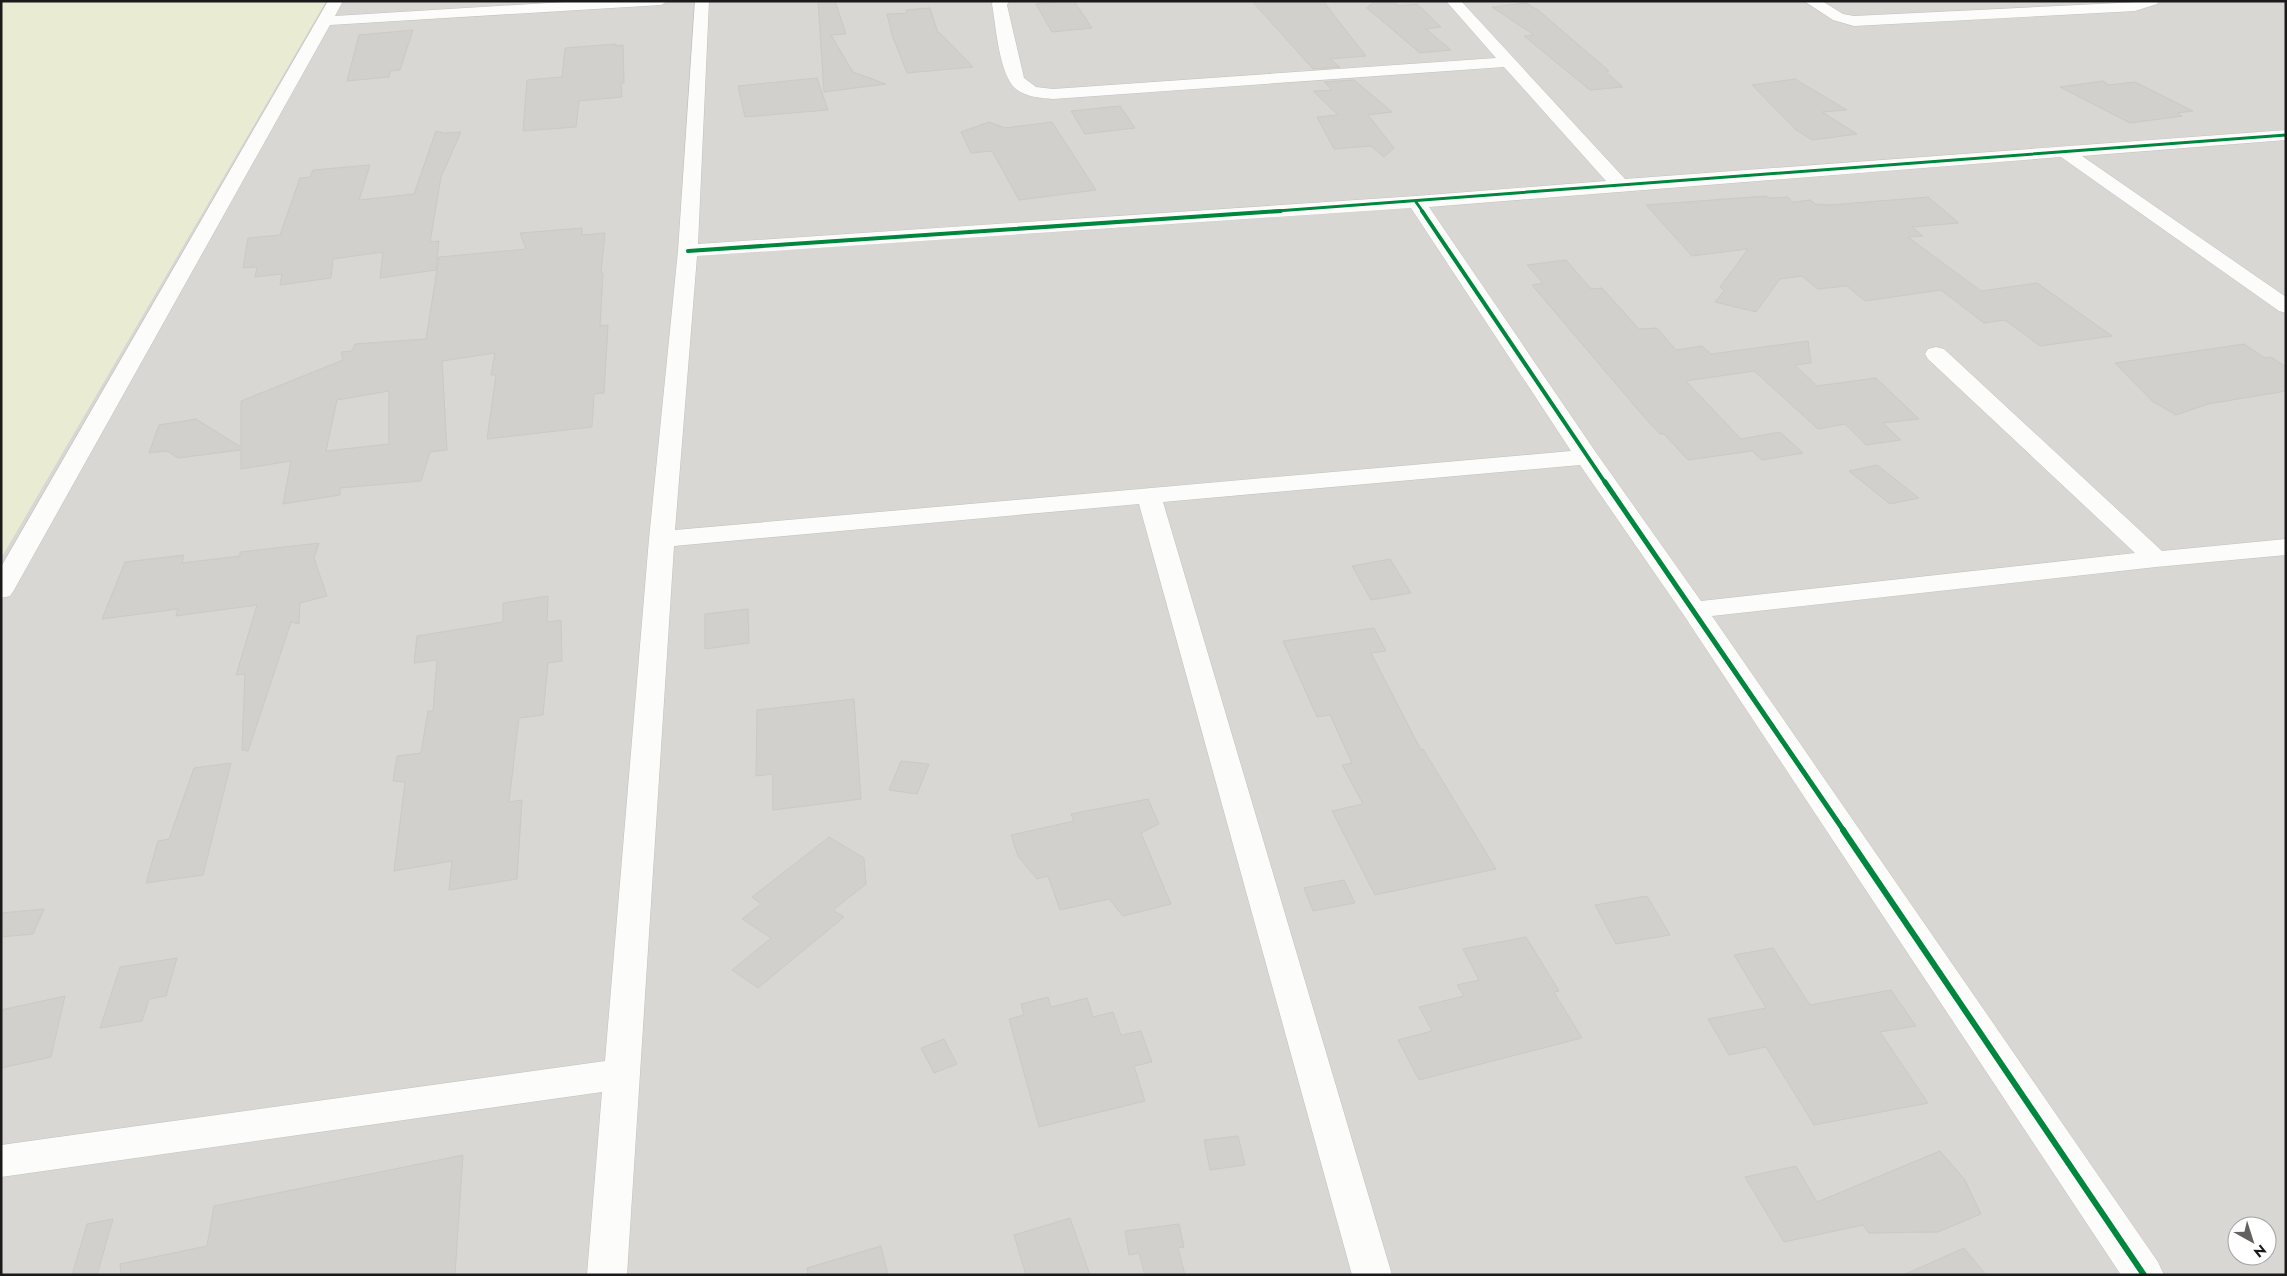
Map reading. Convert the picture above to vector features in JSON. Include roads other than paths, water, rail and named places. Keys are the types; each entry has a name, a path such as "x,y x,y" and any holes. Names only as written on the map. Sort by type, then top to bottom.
{"street":[{"path":"1,590 336,1"},
{"path":"325,21 661,1"},
{"path":"607,1275 662,539 688,251 702,1"},
{"path":"1002,1 999,4 1014,76 1019,84 1033,93 1053,94 1508,62"},
{"path":"1453,1 1620,185"},
{"path":"1810,1 1838,17 1854,21 2135,6 2152,1"},
{"path":"688,251 1416,202 2286,135"},
{"path":"2064,151 2286,307"},
{"path":"1416,202 1587,457 1694,610 2144,1275"},
{"path":"1936,354 2156,559"},
{"path":"662,539 1587,457"},
{"path":"1149,496 1372,1275"},
{"path":"1694,610 2156,559 2286,547"},
{"path":"1,1161 622,1074"}]}
